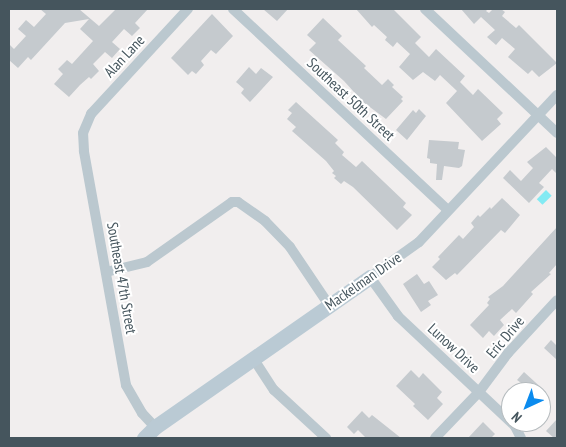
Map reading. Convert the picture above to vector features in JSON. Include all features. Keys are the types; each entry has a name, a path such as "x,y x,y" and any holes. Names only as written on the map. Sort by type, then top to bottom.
{"street":[{"name":"Alan Lane","path":"85,125 90,114 188,9"},
{"name":"Southeast 50th Street","path":"233,9 448,210"},
{"path":"424,9 557,133"},
{"name":"Mackelman Drive","path":"144,438 155,427 419,242 557,95"},
{"name":"Southeast 47th Street","path":"85,125 82,141 126,385 142,413 155,427"},
{"path":"106,272 147,262 232,202 238,202 265,221 290,247 329,305"},
{"name":"Lunow Drive","path":"370,277 398,316 515,426 522,438"},
{"name":"Eric Drive","path":"435,438 479,392 508,353 557,300"},
{"path":"253,358 274,390 326,438"}],"water":[{"path":"546,190 552,196 542,205 537,199"}],"building":[{"path":"40,9 79,9 99,26 116,9 148,9 135,23 140,28 132,36 124,29 112,42 120,49 112,58 105,52 93,64 99,71 91,79 89,77 69,97 54,84 63,74 58,69 67,60 72,64 93,41 80,29 89,19 65,23 31,60 28,57 18,68 9,60 9,44 14,49 26,36 18,29 26,20 34,27 46,14"},
{"path":"263,9 288,9 277,21"},
{"path":"356,9 393,9 421,37 415,43 429,57 436,49 465,76 460,82 473,95 478,89 503,113 497,119 501,124 482,141 446,103 457,91 440,75 435,81 423,72 413,80 399,67 410,54 397,42 393,47 385,40 387,37 374,25 372,27"},
{"path":"461,9 488,9 486,11 489,13 493,9 501,9 505,12 502,16 516,28 519,25 557,63 539,77 532,70 528,74 508,57 515,49 502,38 496,45 487,37 495,30 481,17 474,24"},
{"path":"212,14 233,36 216,54 211,50 201,61 204,65 196,74 192,71 188,75 171,58"},
{"path":"323,18 342,36 338,40 366,66 364,68 382,85 388,79 394,85 392,87 403,97 401,99 403,101 386,119 363,102 344,81 309,50 316,43 307,35"},
{"path":"249,67 256,74 261,68 273,77 250,102 241,93 244,89 236,82"},
{"path":"296,102 338,140 335,143 344,152 342,155 356,167 362,161 406,203 403,207 412,215 397,230 353,187 344,181 341,184 334,178 336,176 332,173 334,171 326,161 292,131 296,127 287,119 292,113 288,110"},
{"path":"419,109 426,116 407,140 396,130 413,110 416,113"},
{"path":"429,140 459,142 458,149 465,150 462,166 459,168 444,166 442,180 436,180 437,164 430,163 430,159 427,158"},
{"path":"546,147 557,158 557,174 552,169 539,183 544,187 529,203 503,178 510,170 521,181 533,168 527,162"},
{"path":"502,198 520,215 505,233 501,230 457,275 455,273 446,280 432,267 440,259 438,257 459,235 463,239 474,227 471,223 478,215 480,217"},
{"path":"557,227 557,264 549,273 551,274 531,292 533,294 516,313 512,309 500,320 504,325 494,336 489,331 483,338 470,325 489,305 487,303 490,299 488,297 503,286"},
{"path":"417,274 424,284 429,281 438,295 428,301 431,305 421,312 403,284"},
{"path":"551,340 557,346 557,360 544,348"},
{"path":"411,370 419,378 423,373 442,392 437,398 443,404 428,420 396,386"},
{"path":"524,372 535,382 520,382 517,380"},
{"path":"362,411 369,418 372,415 401,438 366,438 358,430 354,434 347,427"},
{"path":"557,419 557,438 554,438 547,432 551,432 551,426"},
{"path":"483,422 495,434 491,438 468,438"}]}
